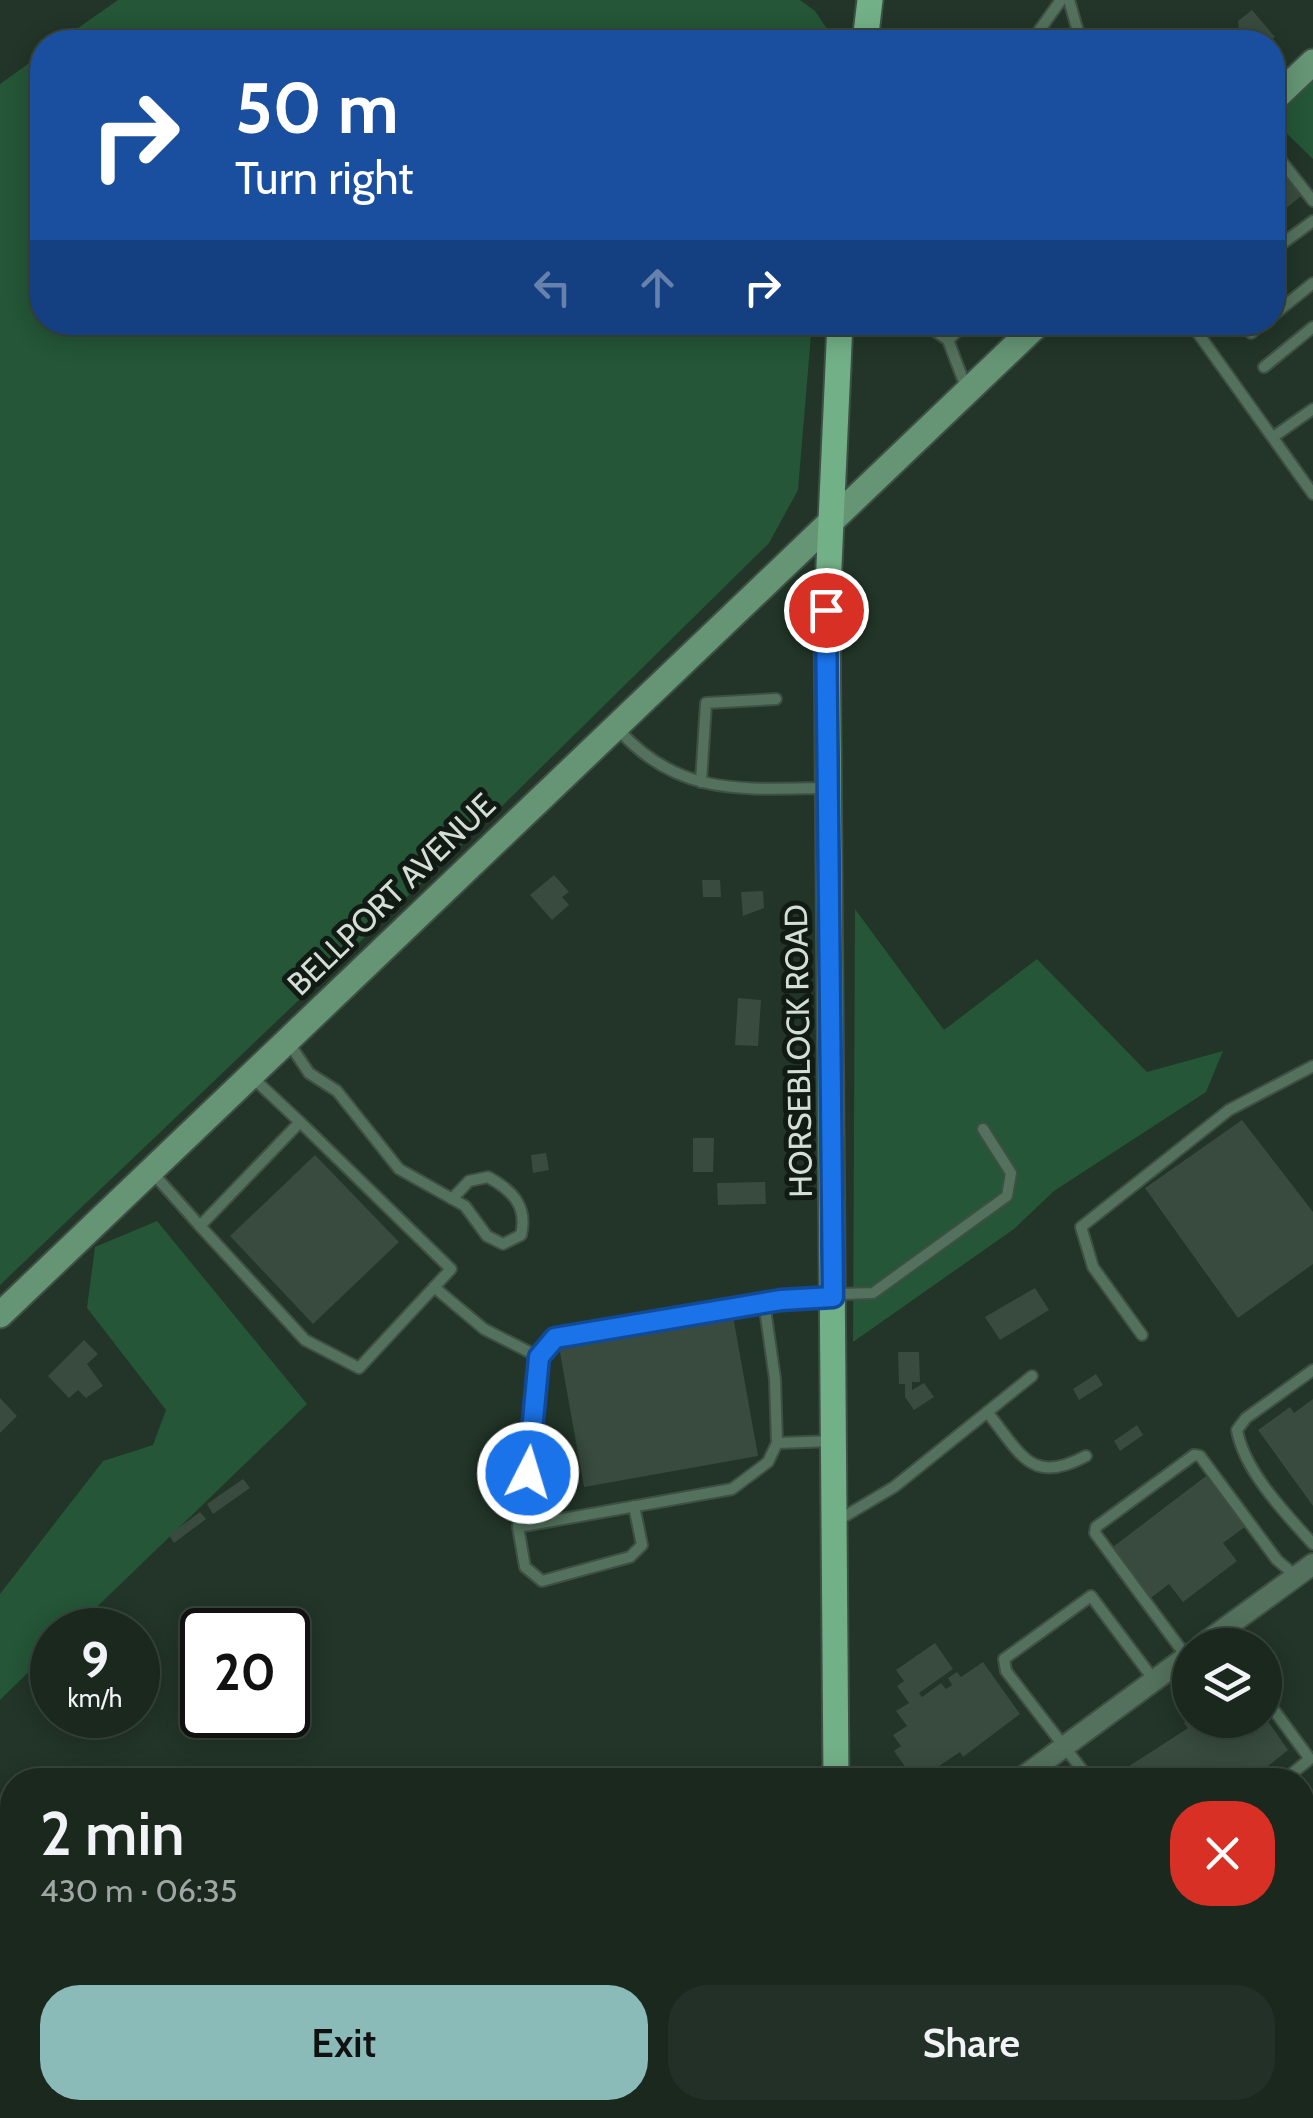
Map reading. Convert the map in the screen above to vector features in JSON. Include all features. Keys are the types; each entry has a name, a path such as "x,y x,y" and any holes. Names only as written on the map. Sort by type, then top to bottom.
{"main road":[{"path":"866,30 870,0"},
{"path":"1285,89 1313,62"},
{"name":"HORSEBLOCK ROAD","path":"836,1768 828,522 839,335"},
{"name":"BELLPORT AVENUE","path":"0,1315 614,724 968,391 1020,335"}],"street":[{"path":"1229,1628 1305,1570"},
{"path":"1036,1768 1172,1668"}],"lane":[{"path":"1040,30 1061,0"},
{"path":"1070,0 1076,30"},
{"path":"1285,165 1313,201"},
{"path":"1285,242 1313,220"},
{"path":"1285,306 1313,283"},
{"path":"1264,367 1313,328"},
{"path":"942,335 948,340 968,391"},
{"path":"948,340 953,335"},
{"path":"1199,335 1313,494"},
{"path":"1273,437 1313,408"},
{"path":"700,782 706,703 776,699"},
{"path":"614,724 646,759 708,786 828,788"},
{"path":"286,1039 310,1073 337,1091 399,1169 452,1199 465,1206 488,1236 503,1244 521,1235 520,1206 511,1190 488,1177 469,1181 452,1199"},
{"path":"1142,1335 1093,1267 1081,1228 1228,1110 1313,1066"},
{"path":"151,1170 305,1340 359,1368 451,1269 250,1076"},
{"path":"200,1226 300,1122"},
{"path":"634,1506 642,1545 637,1553 542,1580 526,1567 518,1527 528,1473 539,1357 544,1346 570,1332 764,1302 873,1292 1007,1196 1011,1172 983,1129"},
{"path":"434,1287 484,1330 539,1357"},
{"path":"518,1527 732,1489 768,1462 777,1443 775,1379 764,1302"},
{"path":"1313,1370 1246,1418 1237,1430 1240,1446 1258,1474 1313,1544"},
{"path":"834,1522 894,1486 1032,1376"},
{"path":"988,1412 1028,1462 1044,1470 1060,1470 1086,1456"},
{"path":"777,1443 834,1441"},
{"path":"1174,1628 1156,1617 1094,1533 1198,1454 1261,1538 1305,1570"},
{"path":"1080,1768 1003,1665 1004,1659 1091,1596 1154,1680"},
{"path":"1282,1721 1310,1759 1299,1768"}],"green space":[{"path":"118,0 800,0 815,11 828,30 75,30"},
{"path":"30,63 30,335 811,335 798,490 769,543 494,814 0,1285 0,84"},
{"path":"1313,80 1313,159 1285,132 1285,107"},
{"path":"855,909 944,1030 1037,959 1147,1072 1223,1051 1206,1092 1054,1191 1014,1229 853,1342"},
{"path":"157,1221 307,1404 96,1608 30,1608 30,1671 0,1700 0,1594 103,1461 153,1445 166,1410 87,1308 95,1247"}],"building":[{"path":"1252,10 1269,30 1240,30 1238,21"},
{"path":"1292,176 1305,193 1285,209 1285,182"},
{"path":"554,875 569,892 562,897 569,905 552,920 530,895"},
{"path":"702,880 720,880 721,897 703,897"},
{"path":"763,891 764,908 743,916 741,892"},
{"path":"738,998 761,1000 758,1046 735,1045"},
{"path":"1242,1120 1313,1212 1313,1264 1238,1318 1145,1188"},
{"path":"693,1138 714,1138 713,1172 693,1172"},
{"path":"546,1153 549,1170 533,1173 531,1155"},
{"path":"315,1155 399,1242 313,1324 230,1236"},
{"path":"765,1182 766,1204 718,1205 717,1183"},
{"path":"1035,1288 1049,1310 1000,1340 985,1317"},
{"path":"733,1316 758,1456 584,1487 559,1347"},
{"path":"84,1340 98,1354 87,1364 103,1386 86,1398 78,1390 69,1398 48,1376"},
{"path":"898,1352 919,1352 920,1382 912,1382 912,1390 924,1383 934,1397 914,1410 905,1397 905,1384 899,1384"},
{"path":"1096,1374 1103,1385 1079,1400 1073,1389"},
{"path":"0,1398 17,1416 0,1433"},
{"path":"1313,1399 1313,1506 1258,1430 1290,1407 1294,1413"},
{"path":"1137,1425 1143,1435 1120,1451 1114,1441"},
{"path":"1206,1476 1245,1527 1223,1543 1237,1561 1183,1602 1169,1584 1148,1600 1109,1550"},
{"path":"243,1479 250,1488 213,1514 207,1504"},
{"path":"200,1512 206,1519 174,1543 169,1535"},
{"path":"935,1643 953,1669 919,1693 922,1697 941,1683 946,1689 952,1685 948,1678 957,1672 961,1677 983,1662 1020,1714 963,1757 960,1752 936,1768 906,1768 894,1751 901,1746 893,1735 907,1726 896,1711 909,1703 897,1686 904,1681 896,1670"},
{"path":"1173,1738 1280,1738 1288,1750 1266,1768 1126,1768"}],"route":[{"path":"528,1473 539,1357 544,1346 555,1338 570,1332 781,1300 833,1297 826,610"}]}
